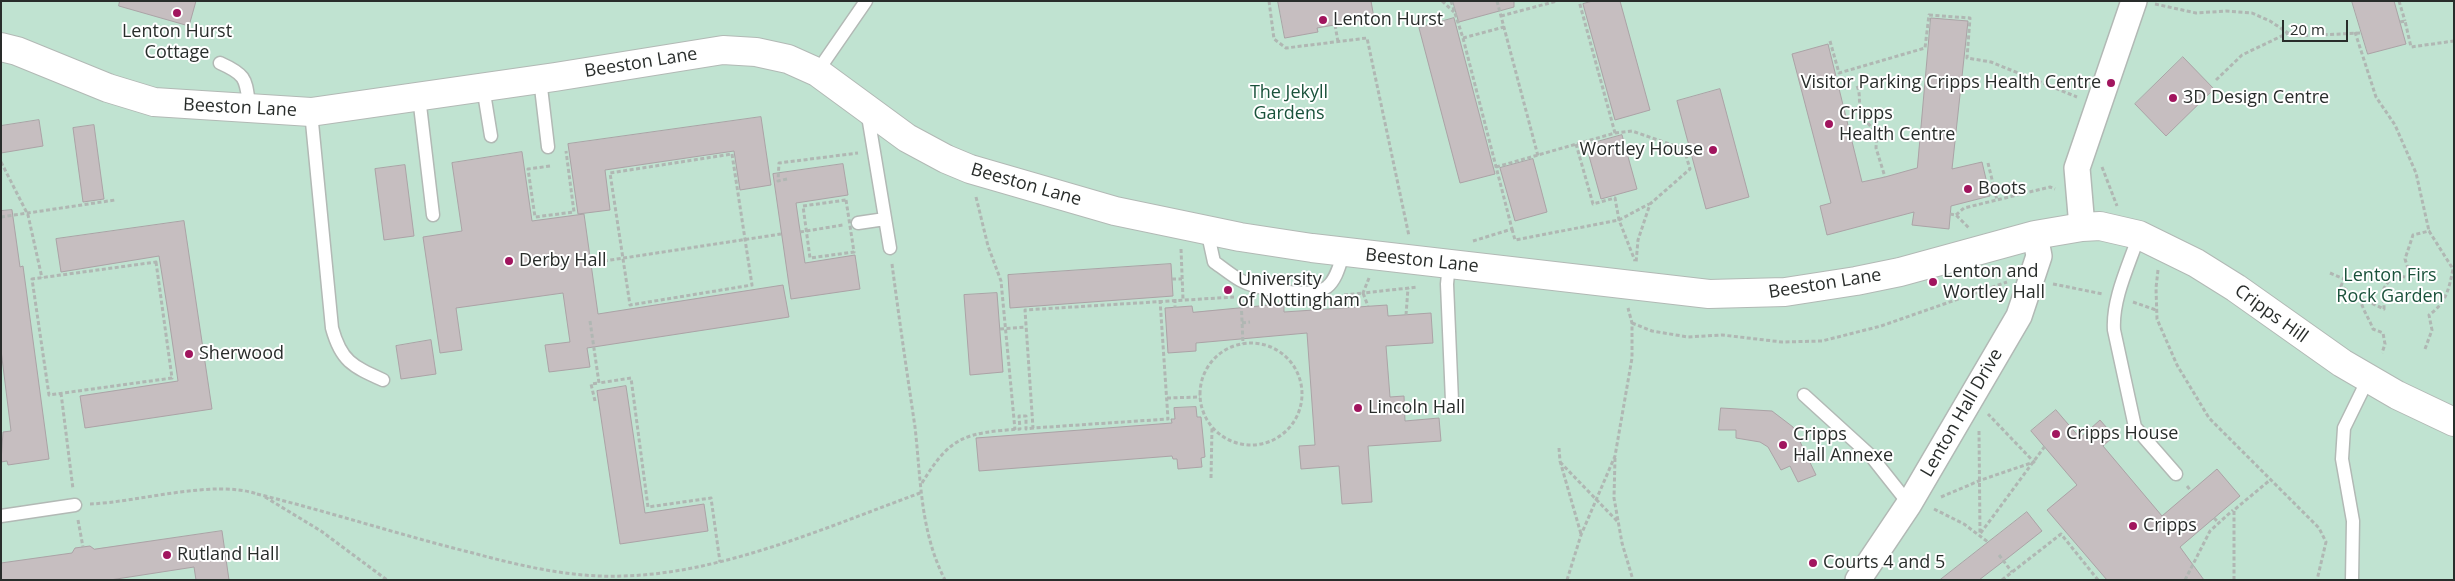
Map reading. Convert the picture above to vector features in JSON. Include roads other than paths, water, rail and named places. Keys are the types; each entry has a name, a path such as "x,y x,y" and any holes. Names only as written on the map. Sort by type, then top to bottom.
{"street":[{"path":"2082,227 2077,168 2099,106 2144,2"},
{"name":"Beeston Lane","path":"1,47 17,51 132,97 154,102 250,110 311,112 483,86 540,80 723,50 756,52 788,59 817,72 866,109 927,150 970,170 1115,210 1240,237 1344,252 1634,283 1709,294 1785,292 1900,272 2035,235 2082,227"},
{"name":"Cripps Hill","path":"2082,227 2128,232 2196,263 2236,288 2342,364 2454,422"},
{"name":"Lenton Hall Drive","path":"1858,580 1915,503 1975,400 2019,316 2039,256 2035,235"}],"lane":[{"path":"817,72 866,1"},
{"path":"220,63 238,71 245,79 250,110"},
{"path":"540,80 548,150"},
{"path":"483,86 490,136"},
{"path":"419,97 432,215"},
{"path":"866,109 890,248"},
{"path":"311,112 332,328 338,348 349,362 383,380"},
{"path":"854,223 885,219"},
{"path":"1207,230 1214,262 1240,280 1272,289 1316,292 1326,287 1333,281 1344,252"},
{"path":"2128,232 2113,320 2114,330 2135,427 2176,474"},
{"path":"1449,264 1447,284 1452,401"},
{"path":"2352,580 2353,521 2342,459 2344,428 2368,379"},
{"path":"1804,395 1871,456 1915,503"},
{"path":"1,516 76,505"}],"place":[{"name":"Lenton Hurst Cottage","path":"177,13"},
{"name":"Lenton Hurst","path":"1323,20"},
{"name":"Visitor Parking Cripps Health Centre","path":"2111,83"},
{"name":"3D Design Centre","path":"2173,98"},
{"name":"Cripps Health Centre","path":"1829,124"},
{"name":"Wortley House","path":"1713,150"},
{"name":"Boots","path":"1968,189"},
{"name":"Derby Hall","path":"509,261"},
{"name":"Lenton and Wortley Hall","path":"1933,282"},
{"name":"University of Nottingham","path":"1228,290"},
{"name":"Sherwood","path":"189,354"},
{"name":"Lincoln Hall","path":"1358,408"},
{"name":"Cripps House","path":"2056,434"},
{"name":"Cripps Hall Annexe","path":"1783,445"},
{"name":"Cripps","path":"2133,526"},
{"name":"Rutland Hall","path":"167,555"},
{"name":"Courts 4 and 5","path":"1813,563"}],"park label":[{"name":"The Jekyll Gardens","path":"1289,104"},
{"name":"Lenton Firs Rock Garden","path":"2390,286"}]}
